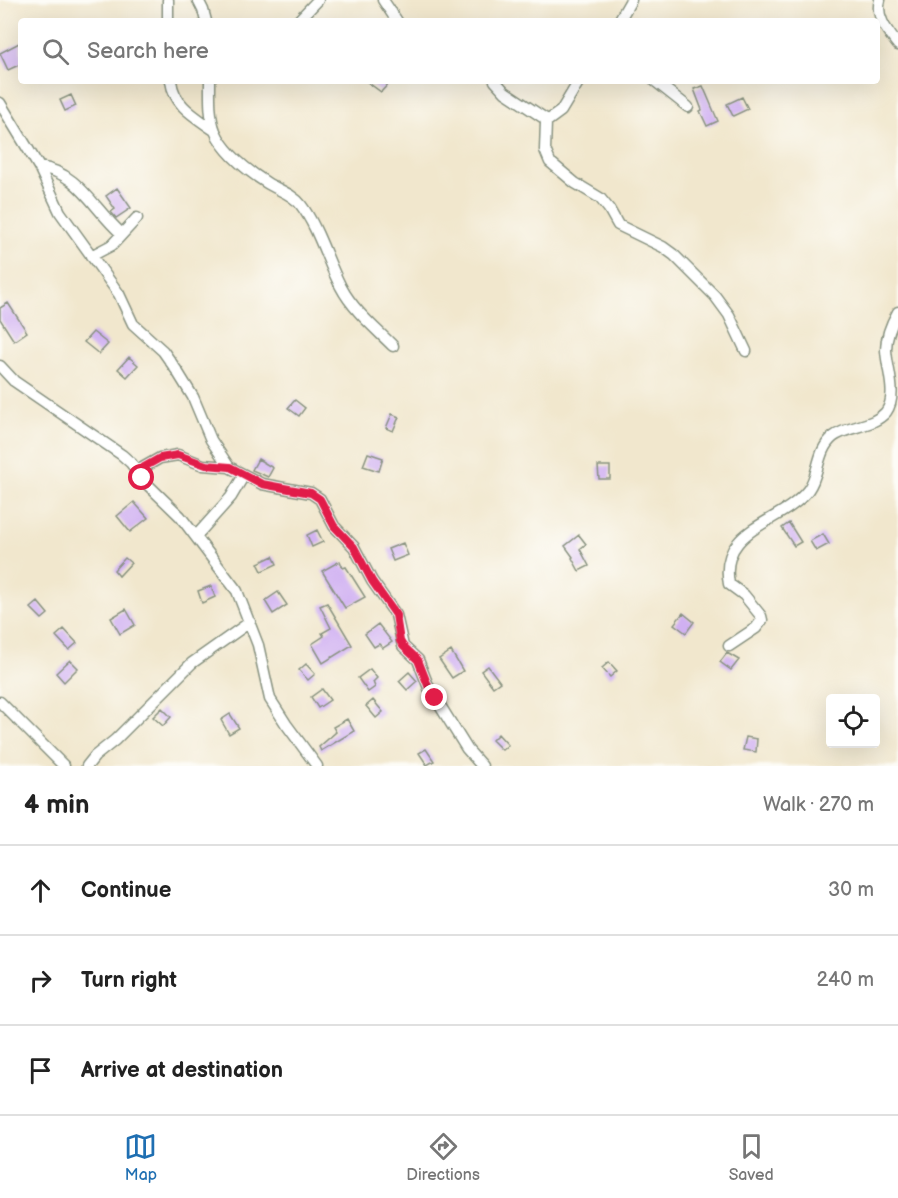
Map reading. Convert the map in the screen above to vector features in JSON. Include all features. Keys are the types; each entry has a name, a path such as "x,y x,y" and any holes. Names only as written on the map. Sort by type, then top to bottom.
{"street":[{"path":"168,0 168,18"},
{"path":"198,0 205,18"},
{"path":"301,18 318,0"},
{"path":"383,0 395,18"},
{"path":"621,18 631,0"},
{"path":"880,0 879,15 886,30 898,45"},
{"path":"171,84 185,109 214,130 232,154 247,168 265,182 296,198 305,210 342,290 366,320 393,346"},
{"path":"210,84 210,106 214,130"},
{"path":"498,84 505,92 539,112 546,122 544,150 550,162 575,183 600,198 618,225 663,247 674,255 715,296 729,315 746,351"},
{"path":"546,122 561,111 577,84"},
{"path":"659,84 688,106"},
{"path":"0,103 39,167 60,212 119,294 133,324 163,351 177,371 193,397 211,440 230,467"},
{"path":"39,167 53,170 78,184 110,224 122,234"},
{"path":"90,256 112,245 137,218"},
{"path":"729,646 756,628 762,620 744,595 730,586 728,582 729,558 734,546 804,495 811,487 822,451 832,437 879,418 894,404 886,349 887,337 898,312"},
{"path":"0,366 14,381 122,455 197,535 237,591 258,645 270,699 317,766"},
{"path":"137,471 160,458 173,455 206,465 230,467 258,483 311,493 320,499 334,526 354,547 372,581 396,615 403,646 418,660 429,688 467,748 482,766"},
{"path":"197,535 231,497 244,475"},
{"path":"87,766 192,663 250,622"},
{"path":"0,702 64,766"}],"building":[{"path":"18,44 18,65 8,70 0,53"},
{"path":"370,84 388,84 381,92"},
{"path":"703,86 718,121 707,126 694,89"},
{"path":"71,95 76,106 65,111 60,100"},
{"path":"742,97 748,109 733,116 727,104"},
{"path":"117,188 131,208 116,218 111,212 115,209 106,196"},
{"path":"8,303 27,332 14,341 0,319 0,308"},
{"path":"93,332 108,344 99,354 84,342"},
{"path":"129,357 138,365 127,377 118,369"},
{"path":"295,400 305,408 299,416 288,408"},
{"path":"392,414 399,417 393,431 386,428"},
{"path":"368,453 383,458 379,471 363,466"},
{"path":"258,459 273,468 268,477 252,470"},
{"path":"598,466 610,466 610,479 599,479"},
{"path":"134,502 148,518 130,532 117,516"},
{"path":"789,523 801,542 794,546 782,528"},
{"path":"317,530 323,542 312,547 307,535"},
{"path":"823,534 829,544 816,551 810,541"},
{"path":"579,535 586,544 580,549 589,566 579,571 565,546"},
{"path":"403,543 408,555 393,561 388,549"},
{"path":"273,556 277,564 262,571 258,563"},
{"path":"125,558 131,563 119,576 114,570"},
{"path":"340,561 365,597 345,608 322,571"},
{"path":"211,586 215,597 202,603 198,591"},
{"path":"278,592 287,605 273,614 265,601"},
{"path":"38,602 48,614 42,619 31,608"},
{"path":"327,603 352,645 323,663 312,644 324,636 322,633 331,628 320,606"},
{"path":"126,609 135,625 120,634 111,618"},
{"path":"683,613 694,622 686,633 674,624"},
{"path":"378,624 392,642 383,648 379,644 374,647 365,634"},
{"path":"64,629 77,643 69,650 56,636"},
{"path":"451,651 463,671 452,678 439,659"},
{"path":"727,653 739,660 731,670 720,662"},
{"path":"70,660 78,668 64,682 56,673"},
{"path":"609,662 617,671 610,677 602,668"},
{"path":"306,664 315,674 308,680 299,670"},
{"path":"488,666 500,682 493,687 481,671"},
{"path":"370,669 377,678 373,682 375,687 368,692 358,678"},
{"path":"409,672 417,681 407,690 399,681"},
{"path":"322,689 330,700 318,708 311,697"},
{"path":"373,700 383,712 376,718 366,706"},
{"path":"162,708 171,717 163,726 153,717"},
{"path":"230,714 239,728 229,734 221,720"},
{"path":"347,719 354,731 321,751 319,747 336,732 333,727"},
{"path":"498,734 508,745 502,750 492,740"},
{"path":"746,737 757,739 756,752 743,750"},
{"path":"426,749 434,761 427,765 419,753"}],"route":[{"path":"142,478 137,471 160,458 178,455 203,465 230,467 258,483 318,496 334,526 354,547 372,581 398,618 400,641 418,660 435,698"}]}
